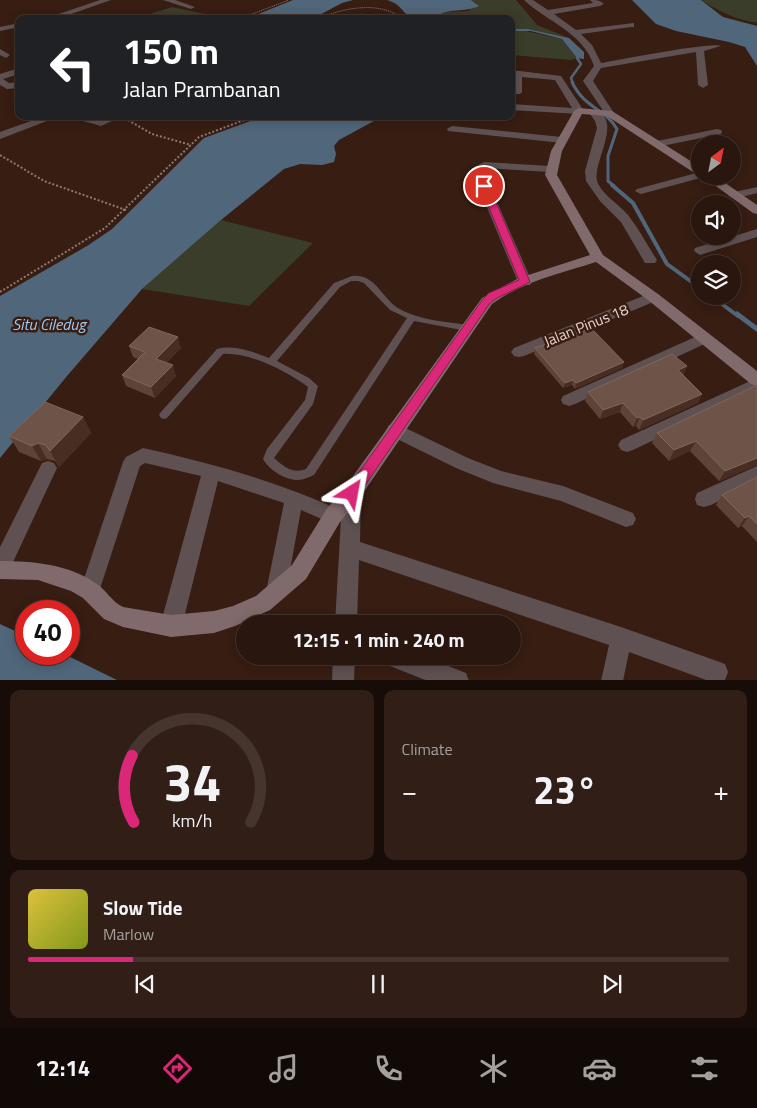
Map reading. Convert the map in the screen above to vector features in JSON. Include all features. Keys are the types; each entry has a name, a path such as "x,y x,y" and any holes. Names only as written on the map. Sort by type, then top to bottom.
{"street":[{"path":"69,15 107,0"},
{"path":"167,0 191,7"},
{"path":"528,0 574,33 596,56 598,66"},
{"path":"545,13 600,4 594,0"},
{"path":"0,28 15,26"},
{"path":"574,33 631,26"},
{"path":"650,260 633,231 591,181 591,170 603,128 602,114 588,81 598,66 717,46"},
{"path":"700,48 703,85"},
{"path":"1,73 15,71"},
{"path":"517,92 515,73 558,78 579,111"},
{"path":"0,81 7,86 15,85"},
{"path":"515,107 602,114 657,144 691,167"},
{"path":"579,111 562,140 550,169 551,175 598,257 653,297 757,380"},
{"path":"0,136 44,120"},
{"path":"86,120 97,123 106,120"},
{"path":"452,129 562,140"},
{"path":"657,144 717,132"},
{"path":"525,282 477,169 484,165 550,169"},
{"path":"641,191 691,176"},
{"path":"720,185 734,195 757,190"},
{"path":"741,200 757,210"},
{"path":"700,251 757,233"},
{"path":"48,468 0,569 38,571 76,583 90,591 111,612 123,617 171,626 214,622 235,616 263,603 299,572 333,516 352,493 486,301 493,295 525,282 598,257"},
{"name":"Jalan Pinus 18","path":"519,352 653,297"},
{"path":"569,400 704,338"},
{"path":"627,445 757,384"},
{"path":"395,430 462,463 499,478 563,494 626,518"},
{"path":"90,591 132,462 143,455 211,471 294,498 333,516"},
{"path":"171,626 211,471"},
{"path":"704,499 757,474"},
{"path":"347,615 352,493"},
{"path":"276,592 294,498"},
{"path":"351,548 717,672"},
{"path":"612,680 621,638"},
{"path":"343,680 344,665"},
{"path":"417,665 458,680"}],"lane":[{"path":"271,362 337,285 346,279 356,277 368,282 394,309 412,317 467,328"},
{"path":"164,416 220,351 229,350 271,362 305,378 313,386 310,401 270,452 268,459 279,470 291,476 303,476 310,472 412,317"}],"path":[{"path":"250,15 289,0"},
{"path":"325,15 336,9"},
{"path":"129,120 152,134 191,145"},
{"path":"0,292 105,228 204,134 244,120"},
{"path":"0,155 44,182 126,210"}],"green space":[{"path":"471,0 516,0 537,25 569,38 528,29 515,29 515,15 437,15 441,12 469,11 476,3"},
{"path":"701,0 757,0 757,23 728,14"},
{"path":"172,7 207,15 147,15"},
{"path":"521,30 562,39 577,58 571,60 515,55 515,31"},
{"path":"221,220 313,243 249,306 142,289"}],"water":[{"path":"293,0 353,0 342,3 320,15 256,15"},
{"path":"387,0 471,0 479,6 439,15 407,15"},
{"path":"632,0 701,0 723,17 757,26 757,66 745,47 676,31 656,24"},
{"path":"515,29 528,29 569,38 584,52 584,59 577,58 562,39 531,31 515,31"},
{"name":"Situ Ciledug","path":"253,120 376,120 339,140 334,146 336,154 334,162 322,165 300,164 284,169 221,220 142,289 0,458 0,296 87,246 112,229 204,138"},
{"path":"0,624 15,631 15,665 80,665 80,662 117,680 0,680"}],"building":[{"path":"149,327 178,337 156,359 173,365 151,387 122,375 145,352 129,346"},
{"path":"591,328 624,362 576,383 573,380 565,383 535,348"},
{"path":"672,354 687,366 678,370 702,394 643,420 640,417 637,418 623,403 603,410 588,392"},
{"path":"757,385 757,458 725,471 696,441 674,450 657,433"},
{"path":"45,402 83,417 50,451 46,445 38,443 32,446 9,436"},
{"path":"757,477 757,524 749,516 745,518 722,495"}],"waterway":[{"path":"573,83 571,78 581,64 577,58"},
{"path":"572,82 583,98 607,117 617,129 608,156 608,181 614,186"},
{"path":"612,185 633,203 667,264 691,281"},
{"path":"723,305 738,316"},
{"path":"737,314 757,329"}],"route":[{"path":"352,493 486,301 493,295 525,282 484,186"}]}
